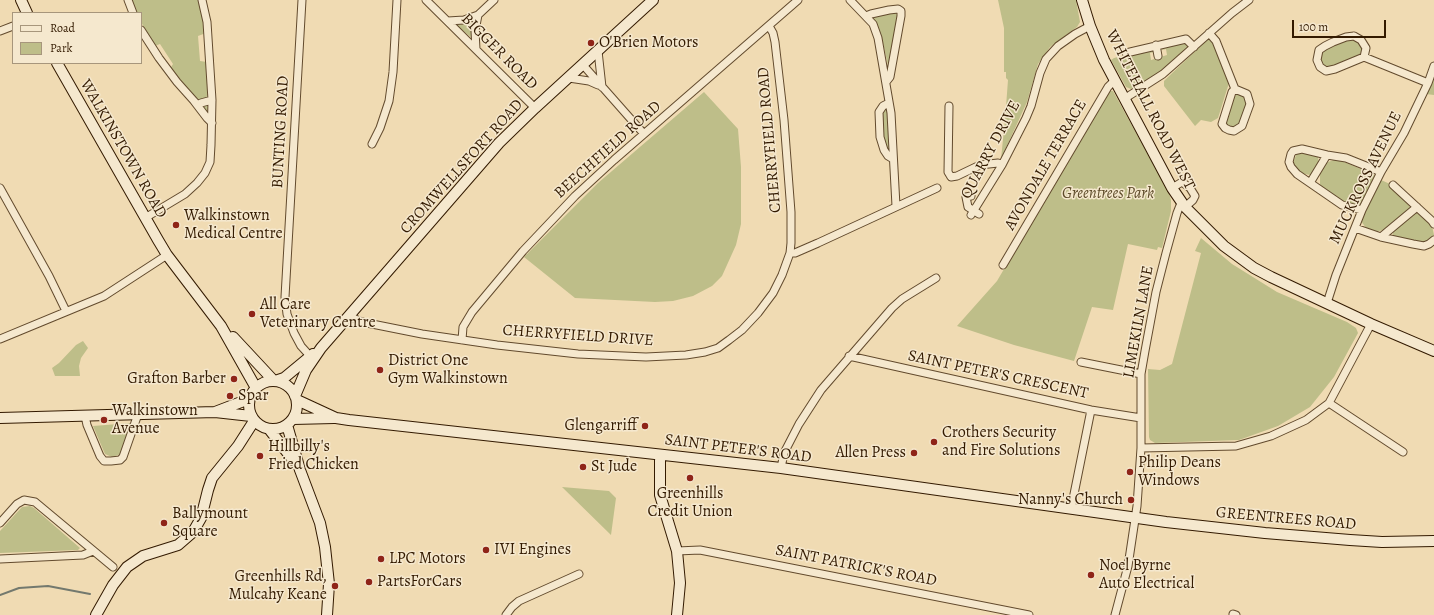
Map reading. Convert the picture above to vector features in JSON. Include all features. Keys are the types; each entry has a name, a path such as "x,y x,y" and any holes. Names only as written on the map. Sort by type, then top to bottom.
{"main road":[{"path":"21,0 27,12"},
{"name":"CROMWELLSFORT ROAD","path":"296,398 306,370 321,348 499,143 653,0"},
{"name":"WHITEHALL ROAD WEST","path":"1082,0 1090,26 1114,81 1172,188 1183,205 1224,246 1240,260 1271,277 1371,324 1434,351"},
{"name":"WALKINSTOWN ROAD","path":"58,64 145,218 168,255 221,326 256,388"},
{"name":"WALKINSTOWN ROAD","path":"221,326 275,381"},
{"name":"CROMWELLSFORT ROAD","path":"275,381 284,378 321,348"},
{"path":"0,418 215,412 259,423 281,428 290,422 297,407 296,398 287,386 275,381 266,382 256,388 249,399 249,411 259,423 286,450 300,470"},
{"name":"SAINT PETER'S ROAD","path":"296,398 336,418"},
{"path":"215,412 249,399"},
{"name":"SAINT PETER'S ROAD","path":"290,422 336,418 781,468 1135,518"},
{"path":"290,422 300,470 320,522 325,547 329,584 327,615"},
{"path":"96,615 113,586 127,567 141,557 178,545 190,536 201,518 212,478 259,423"},
{"path":"660,455 660,495 677,551 680,582 677,615"},
{"name":"GREENTREES ROAD","path":"1135,518 1313,537 1382,542 1434,542"}],"street":[{"path":"128,0 133,12"},
{"path":"145,218 185,194 205,173 210,162 212,100 207,22 202,0"},
{"name":"BUNTING ROAD","path":"302,0 285,297 287,314 294,333 310,356"},
{"path":"372,144 380,128 389,101 393,72 397,0"},
{"name":"BIGGER ROAD","path":"426,0 535,108"},
{"path":"448,21 464,20 478,15 494,0"},
{"name":"BEECHFIELD ROAD","path":"462,340 463,327 472,312 523,251 575,196 798,0"},
{"path":"850,0 873,24 878,38 889,103 896,206"},
{"path":"1124,99 1156,80 1232,13 1249,0"},
{"path":"866,16 889,10 898,9 901,11 890,78 886,82"},
{"path":"476,49 475,31 478,15"},
{"path":"0,31 12,26"},
{"name":"CHERRYFIELD ROAD","path":"768,26 773,33 775,42 784,120 791,212 790,253"},
{"name":"QUARRY DRIVE","path":"971,196 966,197 968,207 974,213 1002,165 1031,106 1040,73 1046,59 1058,46 1090,26"},
{"path":"142,31 168,70 212,123"},
{"path":"1209,33 1216,41 1235,89 1247,94 1250,104 1242,126 1234,131 1225,128 1222,124 1232,92 1235,89"},
{"path":"1364,57 1366,48 1361,40 1354,36 1346,37 1325,46 1319,50 1317,60 1320,66 1326,71 1335,69 1364,57 1428,83"},
{"path":"1126,53 1186,38 1194,47"},
{"path":"1156,45 1158,56"},
{"path":"598,51 602,87"},
{"path":"583,65 644,134"},
{"name":"MUCKROSS AVENUE","path":"1327,303 1336,275 1362,210 1381,172 1404,133 1428,83 1434,66"},
{"path":"569,78 589,81 602,87"},
{"name":"AVONDALE TERRACE","path":"1003,265 1108,87 1114,81"},
{"path":"197,105 212,100"},
{"path":"889,103 883,106 879,112 880,137 884,150 888,156 893,159"},
{"path":"949,106 948,172 951,177 957,176 980,165 998,163 1002,165"},
{"path":"1362,210 1342,206 1297,174 1289,162 1291,154 1302,149 1346,158 1381,172"},
{"path":"1310,183 1327,155"},
{"name":"LIMEKILN LANE","path":"1115,615 1128,566 1135,518 1142,448 1141,374 1158,285 1177,213 1183,205 1193,200 1195,196 1190,188 1182,182 1172,188"},
{"path":"1393,185 1434,224"},
{"path":"0,188 49,276 66,311"},
{"path":"790,253 818,243 936,188"},
{"path":"1381,237 1417,207"},
{"path":"1355,228 1381,237 1424,246 1434,240"},
{"name":"CHERRYFIELD DRIVE","path":"350,315 362,322 462,340 604,356 646,357 686,355 718,348 742,330 758,313 773,293 790,253"},
{"path":"0,339 111,292 168,255"},
{"path":"781,468 784,453 799,424 821,390 892,308 902,299 936,278"},
{"path":"1142,448 1236,446 1271,436 1306,420 1329,403 1371,324"},
{"name":"SAINT PETER'S CRESCENT","path":"849,356 1091,410 1141,418"},
{"path":"1081,362 1141,374"},
{"path":"1329,403 1403,452"},
{"path":"1071,509 1091,410"},
{"path":"85,416 87,425 100,456 104,461 112,461 120,460 123,457 138,414"},
{"path":"0,523 17,504 24,500 35,502 113,566"},
{"path":"0,559 83,555 92,550"},
{"name":"SAINT PATRICK'S ROAD","path":"677,551 700,550 1029,615"},
{"path":"506,615 519,601 579,574"}],"green space":[{"path":"131,0 198,0 206,33 198,36 200,61 207,62 208,115 170,69 173,64 160,44 155,46 142,24 142,12 135,12"},
{"path":"998,0 1076,0 1080,22 1077,27 1050,47 1038,64 1027,102 1001,159 1008,80 1006,78 1006,72 1004,72 1004,28"},
{"path":"896,13 899,19 889,70 883,43 873,17"},
{"path":"471,23 472,38 456,25"},
{"path":"1351,39 1358,41 1363,48 1359,56 1331,68 1324,66 1321,62 1320,55 1322,51"},
{"path":"1207,40 1212,40 1229,83 1218,118 1211,122 1201,120 1195,126 1164,86 1164,81"},
{"path":"1184,43 1188,46 1187,49 1162,71 1131,89 1126,87 1111,60 1151,49 1154,52 1150,53 1151,60 1167,55 1166,49 1162,50 1163,47"},
{"path":"1434,73 1434,95 1426,94"},
{"name":"Greentrees Park","path":"1109,91 1113,91 1169,193 1171,200 1171,211 1162,248 1158,247 1157,250 1128,244 1113,310 1092,307 1074,361 1014,345 957,326 997,281"},
{"path":"704,92 738,129 741,167 741,224 736,245 722,276 712,286 693,296 673,301 655,302 575,298 524,257 598,183"},
{"path":"1237,94 1245,97 1247,106 1240,124 1235,128 1227,127 1225,123 1234,97"},
{"path":"887,108 889,152 887,152 884,141 881,115 884,109"},
{"path":"1305,152 1318,157 1319,165 1310,175 1300,173 1294,167 1293,163 1298,153"},
{"path":"1337,159 1375,175 1361,205 1342,202 1320,186 1320,173 1324,166 1328,162"},
{"path":"1381,180 1390,184 1393,190 1410,207 1408,211 1384,230 1374,232 1366,228 1361,221"},
{"path":"1416,213 1422,215 1432,226 1434,235 1432,239 1429,242 1421,243 1395,237 1393,235 1393,231"},
{"path":"1201,238 1232,264 1277,292 1347,322 1356,328 1358,333 1334,377 1310,407 1278,426 1239,440 1155,443 1150,440 1149,437 1148,369 1160,370 1172,364 1201,253 1195,251"},
{"path":"83,341 88,348 81,358 79,366 80,376 55,376 52,368 59,363 76,345"},
{"path":"131,423 121,454 112,457 105,454 93,426"},
{"path":"562,487 609,491 616,498 611,535"},
{"path":"30,506 80,548 78,550 0,553 0,531 22,507"}],"waterway":[{"path":"0,595 19,588 48,586 90,594"}],"place":[{"name":"O'Brien Motors","path":"591,43"},
{"name":"Walkinstown Medical Centre","path":"176,225"},
{"name":"All Care Veterinary Centre","path":"252,314"},
{"name":"District One Gym Walkinstown","path":"380,370"},
{"name":"Grafton Barber","path":"234,379"},
{"name":"Spar","path":"230,396"},
{"name":"Walkinstown Avenue","path":"104,420"},
{"name":"Glengarriff","path":"645,426"},
{"name":"Crothers Security and Fire Solutions","path":"934,442"},
{"name":"Allen Press","path":"914,453"},
{"name":"Hillbilly's Fried Chicken","path":"260,456"},
{"name":"St Jude","path":"583,467"},
{"name":"Philip Deans Windows","path":"1130,472"},
{"name":"Greenhills Credit Union","path":"690,478"},
{"name":"Nanny's Church","path":"1131,500"},
{"name":"Ballymount Square","path":"164,523"},
{"name":"IVI Engines","path":"486,550"},
{"name":"LPC Motors","path":"381,559"},
{"name":"Noel Byrne Auto Electrical","path":"1091,575"},
{"name":"PartsForCars","path":"369,582"},
{"name":"Greenhills Rd, Mulcahy Keane","path":"335,586"}]}
